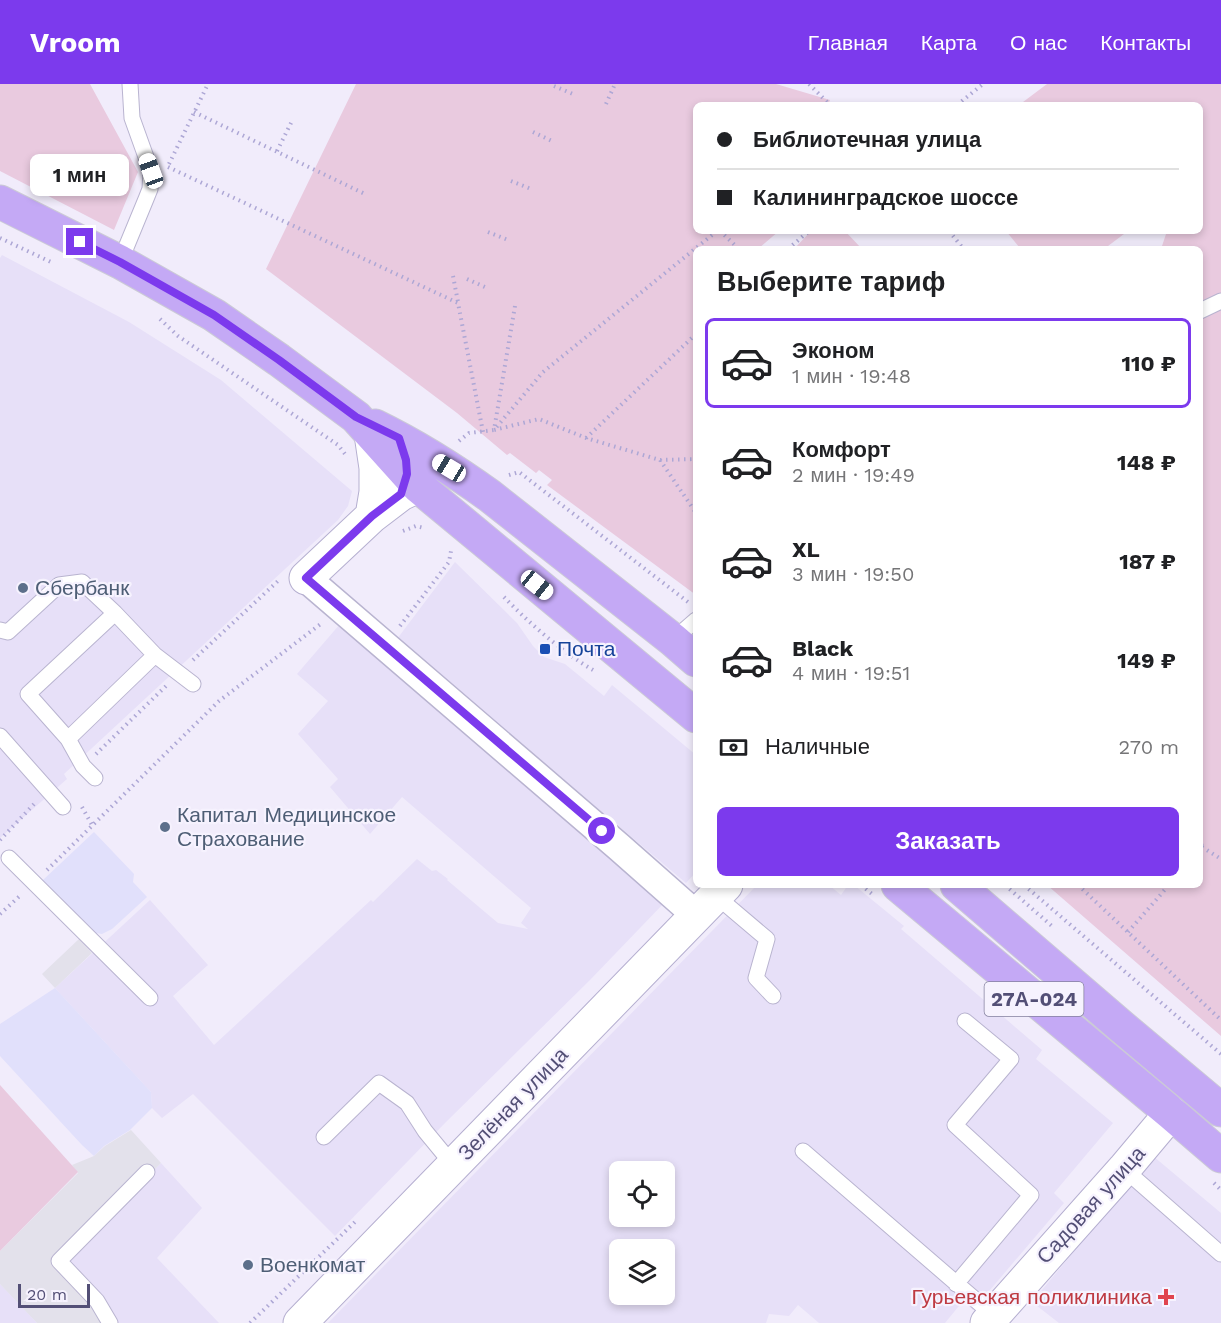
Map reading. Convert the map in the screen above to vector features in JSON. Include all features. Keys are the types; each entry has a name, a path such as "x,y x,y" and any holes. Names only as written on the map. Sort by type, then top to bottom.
{"main road":[{"path":"0,202 120,262 214,315 375,429 465,478 498,486 688,640"},
{"path":"409,485 438,480 498,486"},
{"path":"409,485 693,714"},
{"name":"27А-024","path":"902,888 1221,1156"},
{"name":"27А-024","path":"960,888 1221,1110"}],"street":[{"path":"375,429 406,460 409,485 306,578 619,847 693,888"},
{"path":"372,516 376,492 375,429"},
{"path":"694,888 712,898"},
{"name":"Зелёная улица","path":"300,1323 712,898"},
{"name":"Садовая улица","path":"990,1319 1171,1113"}],"lane":[{"path":"120,262 150,189 151,171 132,118 130,84"},
{"path":"1203,310 1221,301"},
{"path":"0,630 8,632 59,585 82,582 155,655 193,684"},
{"path":"95,778 83,766 68,739 28,694 115,613"},
{"path":"68,739 155,655"},
{"path":"0,736 63,807"},
{"path":"9,858 150,998"},
{"path":"712,898 767,939 756,978 773,996"},
{"path":"956,1284 1031,1195 955,1125 1011,1059 965,1021"},
{"path":"324,1137 379,1083 407,1103 425,1131 453,1165"},
{"path":"803,1151 956,1284 990,1319"},
{"path":"1124,1169 1221,1254"},
{"path":"110,1323 97,1301 59,1261 147,1172"}],"path":[{"path":"150,189 168,167 207,84"},
{"path":"606,104 615,84"},
{"path":"809,84 827,102"},
{"path":"961,102 983,84"},
{"path":"554,86 573,94"},
{"path":"194,112 366,194"},
{"path":"277,151 293,119"},
{"path":"533,132 552,141"},
{"path":"168,167 458,303"},
{"path":"511,180 531,189"},
{"path":"488,232 508,240"},
{"path":"700,246 715,234"},
{"path":"722,234 736,246"},
{"path":"792,246 806,234"},
{"path":"952,234 962,246"},
{"path":"0,238 63,268"},
{"path":"494,430 543,372 693,252"},
{"path":"453,276 483,432"},
{"path":"467,279 487,288"},
{"path":"494,430 515,306"},
{"path":"154,314 178,336 338,446 348,459"},
{"path":"586,438 693,337"},
{"path":"457,442 469,433 494,430 539,419 586,438 660,460 693,459"},
{"path":"660,460 693,509"},
{"path":"498,486 519,472 693,606"},
{"path":"384,646 449,562 453,544"},
{"path":"0,914 219,701 341,609"},
{"path":"1203,849 1221,859"},
{"path":"1027,888 1221,1054"},
{"path":"1081,888 1221,1020"},
{"path":"1128,932 1166,888"}],"shaded area":[{"path":"0,84 90,84 138,172 114,230 0,171"},
{"path":"356,84 776,84 830,100 829,102 693,102 693,234 776,234 762,246 693,246 693,593 547,485 552,480 539,470 536,473 510,453 507,455 457,413 266,269"},
{"path":"1047,84 1221,84 1221,1036 1050,888 1203,888 1203,246 1162,246 1166,234 1203,234 1203,102 1023,102"},
{"path":"808,234 848,234 859,246 797,246"},
{"path":"1008,234 1124,234 1108,246 1018,246"},
{"path":"2,255 129,322 221,380 352,491 348,506 338,520 64,774 67,779 0,838 0,258"},
{"path":"455,562 517,623 544,657 565,664 604,696 612,685 693,752 693,875 686,883 397,639"},
{"path":"340,624 665,902 335,1236 193,1094 162,1118 152,1108 151,1092 55,988 150,900 208,965 173,996 214,1045 371,900 373,902 417,859 432,871 436,870 448,879 498,923 528,929 521,923 531,908 402,797 370,834 330,787 338,779 298,734 328,701 297,674"},
{"path":"94,832 134,874 133,882 147,897 112,929 102,934 96,933 43,880"},
{"path":"754,888 833,888 841,895 846,888 858,888 904,926 901,929 1042,1050 1036,1059 1113,1123 1054,1193 1064,1203 973,1310 963,1301 945,1323 819,1323 798,1305 789,1316 769,1314 766,1323 328,1323"},
{"path":"79,939 92,953 55,988 42,974"},
{"path":"55,988 151,1092 152,1108 130,1130 104,1146 94,1156 0,1056 0,1024"},
{"path":"0,1085 78,1172 0,1251"},
{"path":"131,1130 161,1163 56,1270 109,1323 37,1323 0,1284 0,1251 78,1173 72,1165 94,1156 105,1146"},
{"path":"1153,1156 1221,1213 1221,1323 1059,1323 1032,1302"},
{"path":"161,1163 202,1208 157,1258 219,1323 109,1323 55,1270"},
{"path":"0,1284 37,1323 0,1323"}],"place":[{"name":"Сбербанк","path":"23,588"},
{"name":"Почта","path":"545,649"},
{"name":"Капитал Медицинское Страхование","path":"165,827"},
{"name":"Военкомат","path":"248,1265"},
{"name":"Гурьевская поликлиника","path":"1166,1297"}],"route":[{"path":"80,242 214,315 356,417 399,438 406,460 407,474 401,494 372,516 306,578 602,831"}]}
